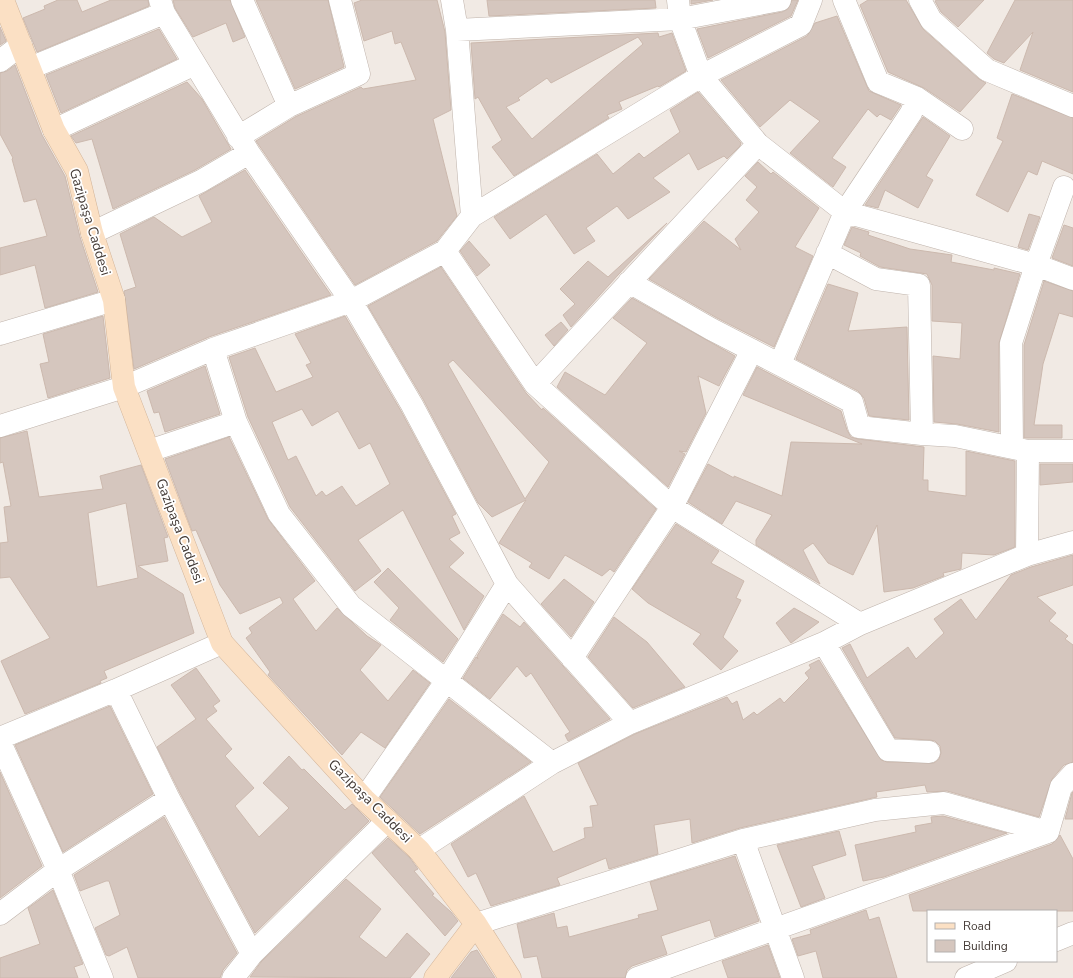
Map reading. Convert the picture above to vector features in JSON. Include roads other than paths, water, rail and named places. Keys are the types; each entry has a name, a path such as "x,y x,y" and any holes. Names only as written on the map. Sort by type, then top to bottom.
{"street":[{"name":"Gazipaşa Caddesi","path":"3,0 54,130 77,171 92,233 114,300 124,387 222,643 364,799 419,850 476,924 510,978"},
{"path":"242,0 290,106"},
{"path":"92,233 201,181 290,106 359,74 340,0"},
{"path":"452,0 457,30 472,216"},
{"path":"457,30 780,0"},
{"path":"0,426 124,387 213,349 351,301 445,251 472,216 701,76 801,25 811,0"},
{"path":"844,0 878,82 918,98 962,129"},
{"path":"920,0 931,20 987,70 1073,106"},
{"path":"30,68 162,7 243,145 351,301 412,404 507,584 630,723"},
{"path":"679,10 701,76 758,144 844,212 1036,265 1073,279"},
{"path":"0,61 21,45"},
{"path":"54,130 195,64"},
{"path":"780,364 844,212 911,113 918,98"},
{"path":"535,384 758,144"},
{"path":"1027,555 1011,343 1036,265 1064,187"},
{"path":"445,251 535,384 672,507 860,624"},
{"path":"827,254 876,279 919,285 922,434"},
{"path":"629,282 752,350 852,402 859,427 955,436 1020,449 1073,451"},
{"path":"0,334 114,300"},
{"path":"213,349 236,422 279,514 351,606 552,763"},
{"path":"572,658 672,507 752,350"},
{"path":"149,451 236,422"},
{"path":"419,850 552,763 630,723 824,643 860,624 1027,555 1073,542"},
{"path":"364,799 447,680 507,584"},
{"path":"0,738 116,690 222,643"},
{"path":"824,643 888,750 929,752"},
{"path":"116,690 169,799 252,954"},
{"path":"0,742 58,870 102,978"},
{"path":"1048,832 1061,787 1073,774"},
{"path":"0,914 58,870 169,799"},
{"path":"435,978 476,924 743,840 875,810 944,803 1048,832"},
{"path":"233,978 252,954 387,821"},
{"path":"638,978 1048,832"},
{"path":"743,840 793,978"},
{"path":"1057,940 1073,933"},
{"path":"966,978 1004,962"}]}
